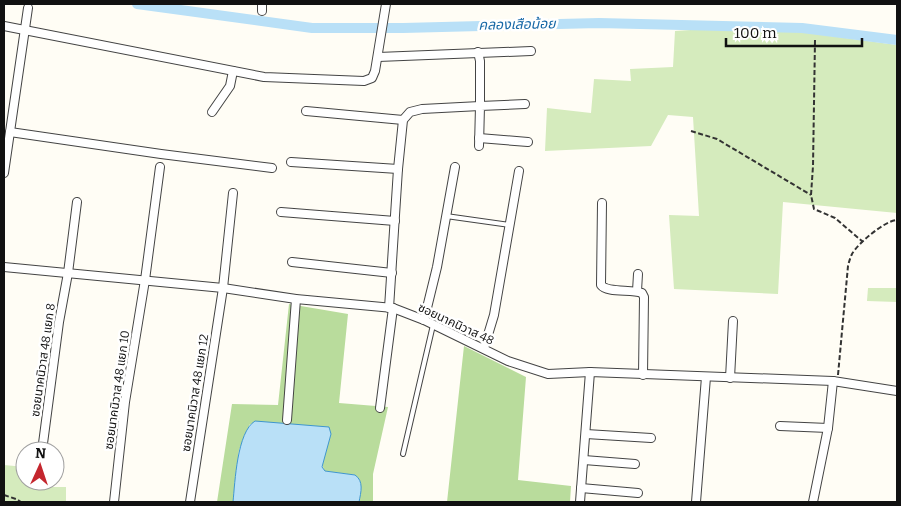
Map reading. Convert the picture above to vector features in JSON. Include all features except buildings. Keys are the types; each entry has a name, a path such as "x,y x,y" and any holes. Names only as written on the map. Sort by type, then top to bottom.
{"street":[{"path":"4,26 264,77 364,81 372,78 375,72 386,4"},
{"path":"4,173 28,8"},
{"path":"378,57 531,51"},
{"path":"478,52 480,61 479,142 528,142"},
{"path":"212,112 230,86 233,71"},
{"path":"380,408 391,308 398,170 403,120 410,112 422,109 525,104"},
{"path":"306,111 403,120"},
{"path":"10,132 272,168"},
{"path":"291,162 398,170"},
{"name":"ซอยนาคนิวาส 48 แยก 10","path":"114,502 125,402 145,280 160,167"},
{"path":"424,320 438,266 455,167"},
{"path":"484,348 494,316 519,171"},
{"name":"ซอยนาคนิวาส 48 แยก 12","path":"190,502 223,288 233,193"},
{"name":"ซอยนาคนิวาส 48 แยก 8","path":"43,441 59,322 78,202"},
{"path":"602,203 601,285 606,289 637,291 642,293 644,297 642,375"},
{"path":"281,212 395,221"},
{"path":"292,262 392,273"},
{"name":"ซอยนาคนิวาส 48","path":"4,267 223,288 296,299 391,308 434,324 508,361 548,374 590,372 835,382 897,391"},
{"path":"637,291 638,274"},
{"path":"287,420 296,299"},
{"path":"730,378 733,321"},
{"path":"580,502 590,372"},
{"path":"696,502 706,377"},
{"path":"813,502 835,382"},
{"path":"780,426 828,428"},
{"path":"586,434 651,438"},
{"path":"584,460 635,464"},
{"path":"581,488 638,492"}],"lane":[{"path":"446,216 510,225"},
{"path":"403,454 434,324"}],"path":[{"path":"815,40 811,195 814,209 835,218 862,242"},
{"path":"691,131 717,139 811,195"},
{"path":"835,382 848,266 853,253 862,242 891,220 897,220"},
{"path":"4,495 21,502"}],"green space":[{"path":"721,28 801,32 897,45 897,213 783,202 778,294 674,289 669,215 699,216 693,117 668,115 651,146 545,151 547,108 591,113 594,79 631,81 630,69 673,67 675,31"},
{"path":"868,288 897,288 897,302 867,301"},
{"path":"289,304 348,314 339,403 388,407 373,474 373,501 378,502 359,502 361,487 355,475 324,471 322,463 331,434 250,424 239,450 233,502 217,502 232,404 278,405"},
{"path":"464,346 526,377 518,480 571,486 570,502 447,502"},
{"path":"4,465 15,466 15,491 65,491 66,487 66,502 4,502"}],"water":[{"path":"255,421 329,427 331,434 322,467 325,471 358,477 361,487 359,502 233,502 236,470 241,446 244,435"}],"waterway":[{"name":"คลองเสือน้อย","path":"137,4 312,28 403,28 599,23 802,28 897,40"}]}
